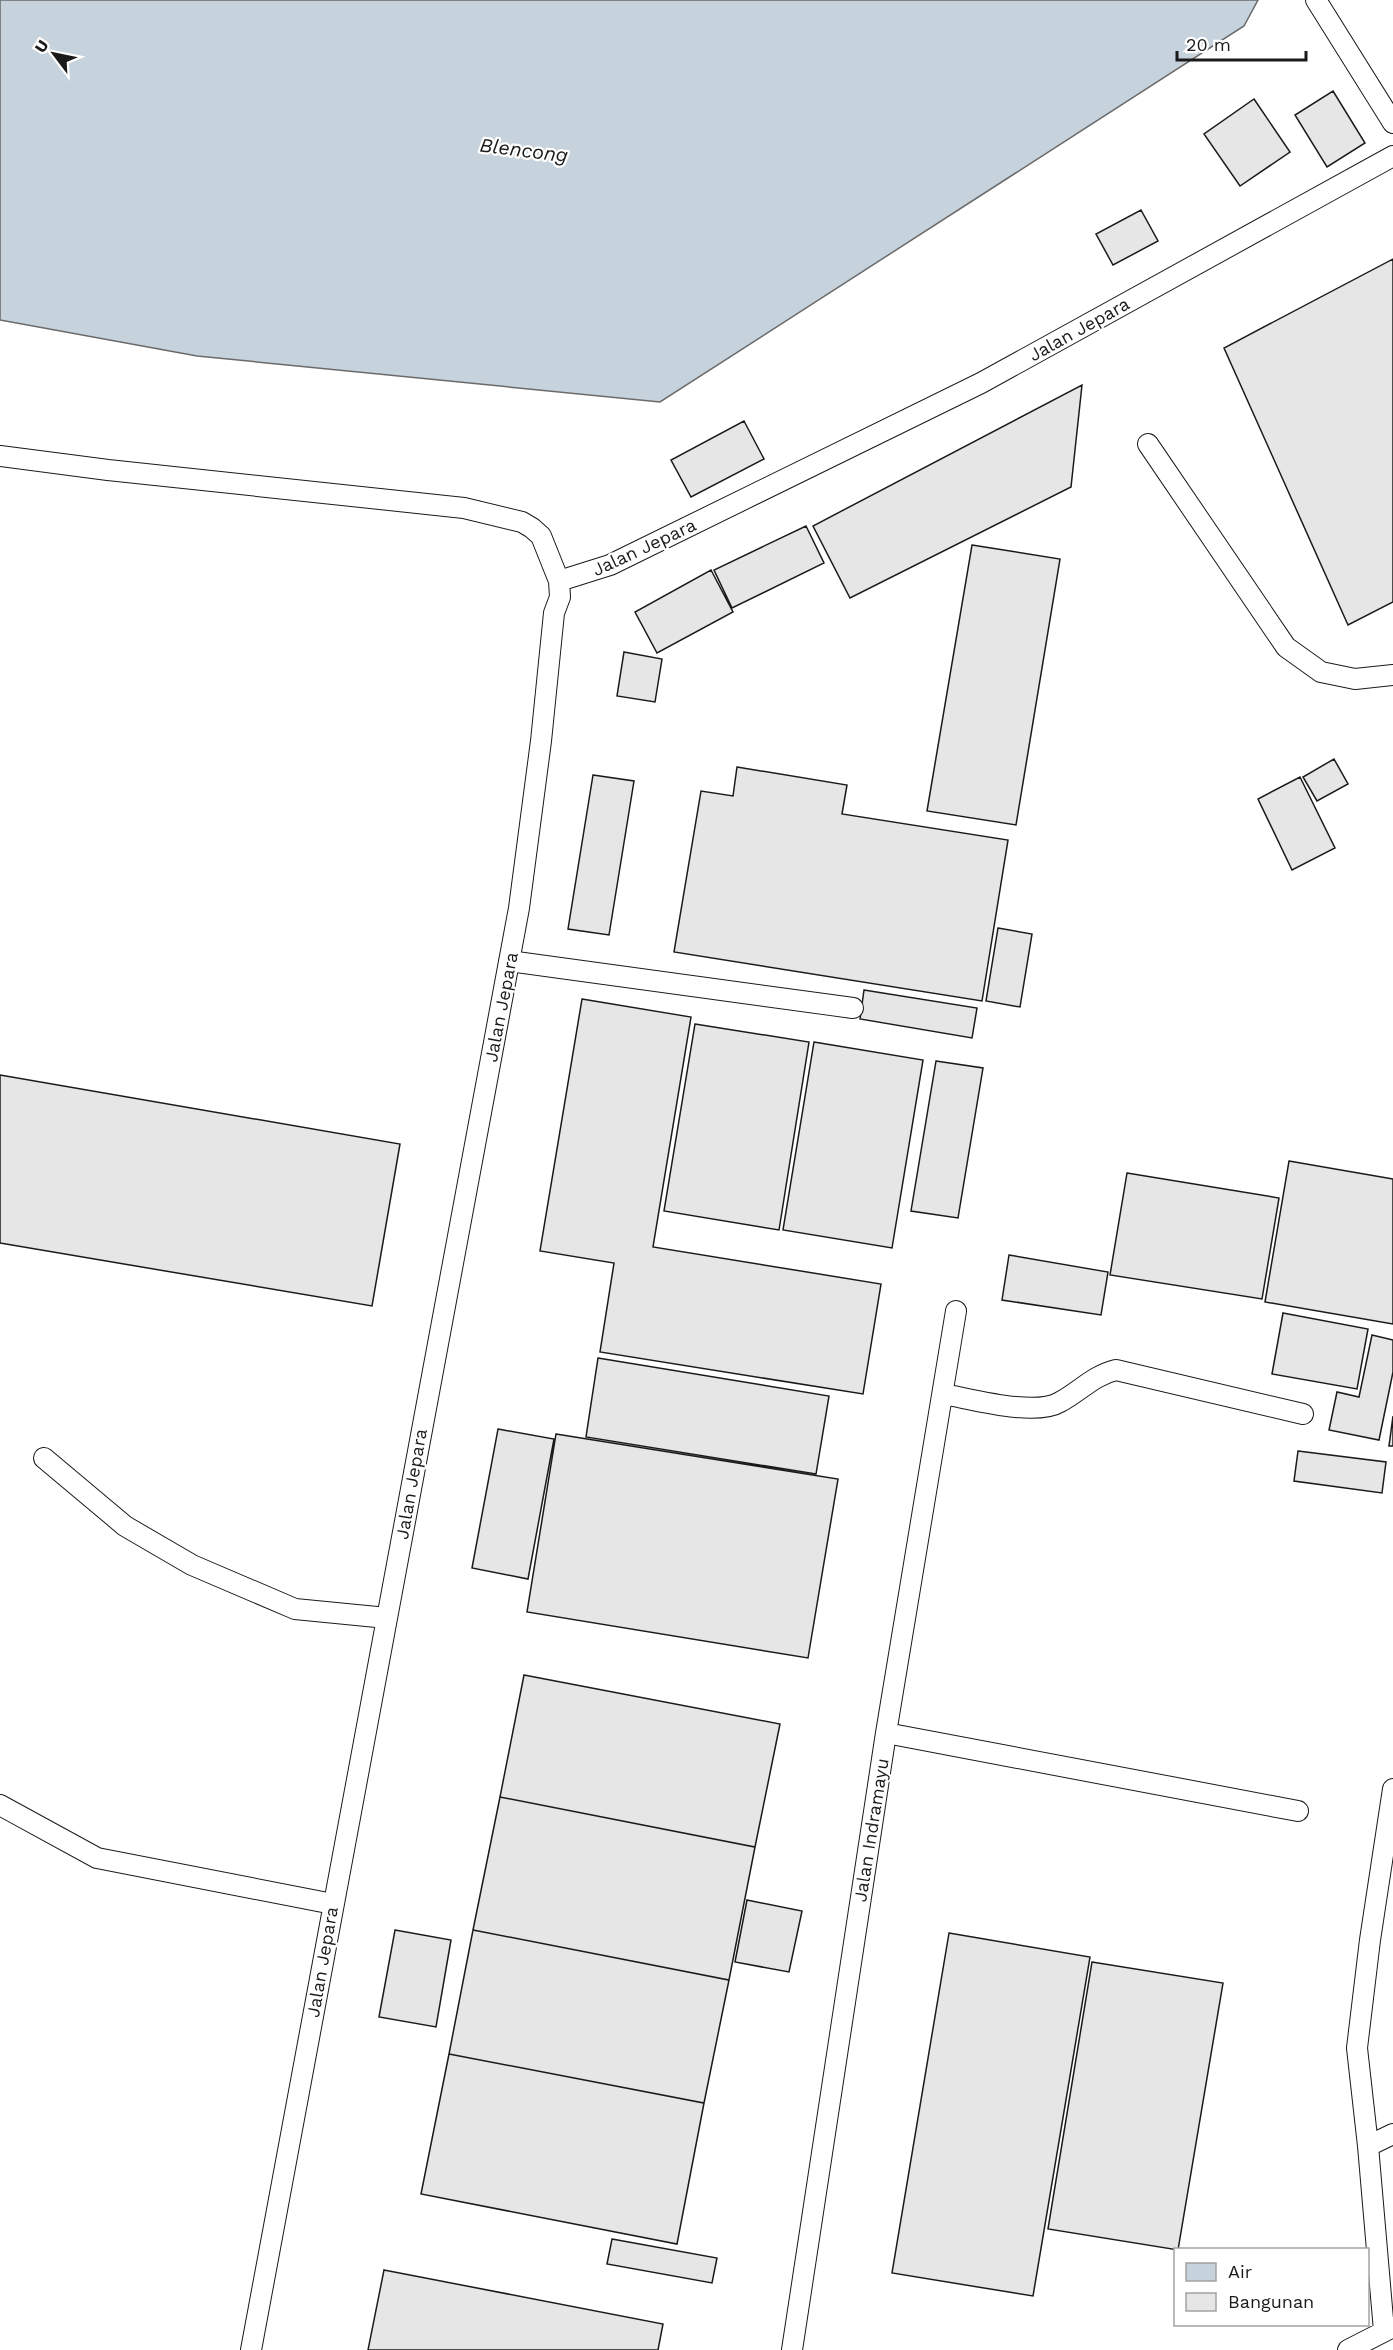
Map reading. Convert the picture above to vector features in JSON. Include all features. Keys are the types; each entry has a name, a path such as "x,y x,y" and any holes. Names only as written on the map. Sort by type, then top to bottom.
{"lane":[{"path":"1316,0 1393,123"},
{"name":"Jalan Jepara","path":"250,2350 509,962 524,875 554,613 560,597 560,582 610,565 981,383 1393,156"},
{"path":"1148,444 1286,647 1321,672 1354,679 1393,675"},
{"path":"0,456 108,470 464,507 522,522 532,528 541,536 560,582"},
{"path":"509,962 854,1008"},
{"name":"Jalan Indramayu","path":"792,2350 886,1733 956,1311"},
{"path":"943,1394 1041,1409 1061,1402 1102,1374 1116,1370 1304,1414"},
{"path":"44,1458 125,1526 192,1565 295,1609 387,1618"},
{"path":"886,1733 1298,1811"},
{"path":"1348,2350 1389,2329 1357,2048 1370,1940 1393,1789"},
{"path":"0,1805 97,1858 333,1904"},
{"path":"1368,2146 1393,2134"}],"water":[{"name":"Blencong","path":"0,0 1258,0 1244,26 660,402 197,356 0,320"}],"building":[{"path":"1333,91 1365,143 1327,167 1295,115"},
{"path":"1254,99 1290,152 1240,186 1204,134"},
{"path":"1141,210 1158,241 1113,265 1096,234"},
{"path":"1393,259 1393,602 1348,625 1224,348"},
{"path":"1082,385 1071,487 850,598 813,526"},
{"path":"744,421 764,459 691,497 671,460"},
{"path":"806,526 824,563 732,608 714,570"},
{"path":"972,545 1060,559 1016,825 927,811"},
{"path":"711,570 733,612 657,653 635,612"},
{"path":"624,652 662,659 655,702 617,696"},
{"path":"1334,759 1348,784 1317,801 1303,777"},
{"path":"737,767 847,785 842,814 1008,840 982,1001 674,952 701,791 733,796"},
{"path":"593,775 634,781 609,935 568,929"},
{"path":"1300,777 1335,848 1292,870 1258,799"},
{"path":"998,928 1032,934 1020,1007 986,1001"},
{"path":"864,990 977,1008 972,1038 860,1019"},
{"path":"582,999 691,1017 653,1247 881,1284 863,1394 600,1352 614,1263 540,1251"},
{"path":"695,1024 809,1042 779,1230 664,1211"},
{"path":"814,1042 923,1060 892,1248 783,1230"},
{"path":"936,1061 983,1068 958,1218 911,1211"},
{"path":"0,1075 400,1144 372,1306 0,1243"},
{"path":"1289,1161 1393,1179 1393,1324 1265,1302"},
{"path":"1127,1173 1279,1198 1262,1299 1110,1275"},
{"path":"1009,1255 1108,1272 1101,1315 1002,1300"},
{"path":"1283,1313 1368,1329 1357,1389 1272,1374"},
{"path":"1372,1335 1393,1340 1393,1372 1379,1440 1329,1430 1337,1392 1359,1397"},
{"path":"598,1358 829,1396 816,1474 586,1437"},
{"path":"1393,1416 1393,1446 1389,1446"},
{"path":"498,1429 554,1439 528,1579 472,1568"},
{"path":"556,1434 838,1479 808,1658 527,1612"},
{"path":"1298,1451 1386,1462 1382,1493 1294,1481"},
{"path":"524,1675 780,1724 755,1847 500,1797"},
{"path":"500,1797 755,1847 729,1980 473,1930"},
{"path":"747,1900 802,1911 789,1972 735,1962"},
{"path":"395,1930 451,1940 436,2027 379,2017"},
{"path":"473,1930 729,1980 704,2103 449,2054"},
{"path":"949,1933 1090,1957 1033,2296 892,2273"},
{"path":"1092,1962 1223,1983 1178,2248 1174,2249 1048,2229"},
{"path":"449,2054 704,2103 677,2244 421,2194"},
{"path":"612,2239 717,2258 712,2283 607,2264"},
{"path":"384,2270 663,2324 658,2350 368,2350"}]}
